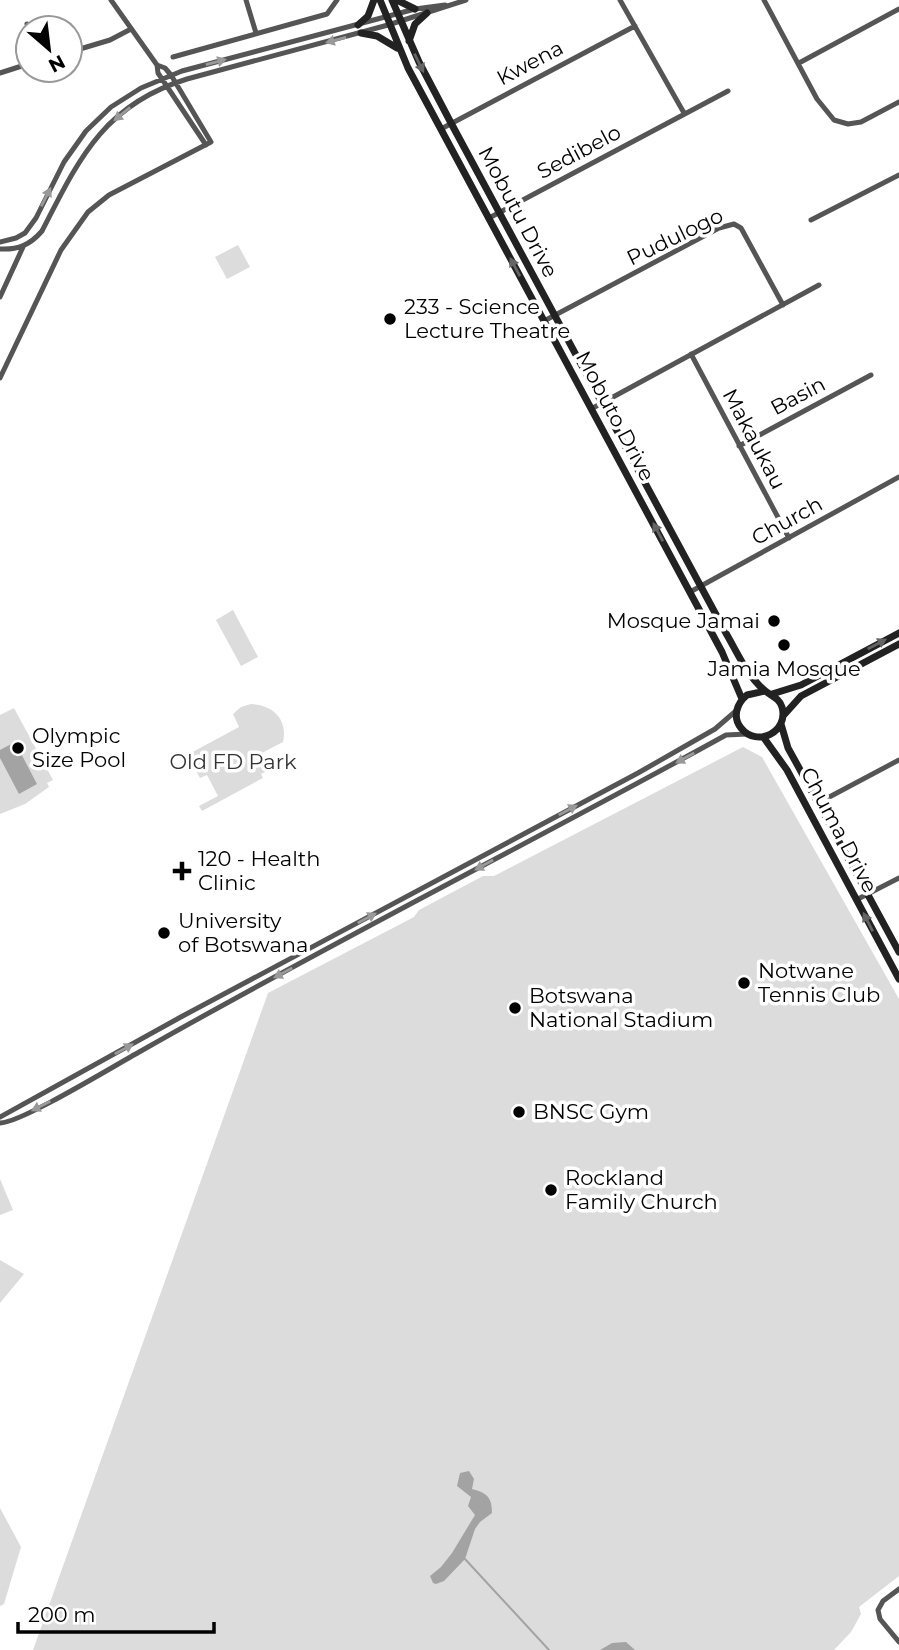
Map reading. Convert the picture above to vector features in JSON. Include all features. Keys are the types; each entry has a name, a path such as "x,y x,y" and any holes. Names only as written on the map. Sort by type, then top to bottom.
{"main road":[{"path":"374,0 359,29 383,39 400,51"},
{"name":"Mobuto Drive","path":"380,0 400,51 690,592 729,667 742,699"},
{"path":"394,0 415,9"},
{"name":"Mobutu Drive","path":"394,0 409,41 498,213 746,669 768,693"},
{"path":"409,41 415,24 427,13"},
{"path":"535,305 545,300"},
{"path":"899,633 801,685 768,693 752,692 742,699 737,710 738,723 747,734 764,737 777,730 801,696 899,644"},
{"path":"768,693 781,703 782,720"},
{"name":"Chuma Drive","path":"782,720 788,748 899,952"},
{"name":"Chuma Drive","path":"764,737 787,770 899,979"}],"street":[{"path":"111,0 157,65 165,68 171,75 208,144"},
{"path":"246,0 256,33"},
{"path":"173,57 327,14 337,0"},
{"path":"0,249 23,247 35,239 42,231 77,163 97,135 135,104 176,83 387,21 400,22 466,0"},
{"path":"620,0 684,113"},
{"path":"764,0 817,99 834,120 848,124 861,122 899,102"},
{"path":"387,21 397,13 447,5"},
{"path":"799,62 899,9"},
{"name":"Kwena","path":"441,129 635,26"},
{"path":"84,48 110,40 131,29"},
{"path":"0,242 16,239 25,233 36,218 64,162 86,131 111,107 141,88 171,75 359,29"},
{"path":"157,65 157,72 208,144"},
{"name":"Sedibelo","path":"489,218 728,90"},
{"path":"0,378 61,250 88,212 109,195 208,144"},
{"path":"811,220 899,175"},
{"name":"Pudulogo","path":"544,321 719,228 734,223 741,228 783,305"},
{"path":"0,298 23,247"},
{"path":"591,409 819,285"},
{"name":"Makaukau","path":"691,354 789,538"},
{"name":"Basin","path":"739,446 871,374"},
{"name":"Church","path":"690,592 899,477"},
{"path":"0,1117 179,1018 638,773 715,729 737,710"},
{"path":"0,1123 10,1121 77,1087 183,1027 726,735 747,734"},
{"path":"818,803 899,760"},
{"path":"856,900 899,878"},
{"path":"179,1018 183,1027"},
{"path":"72,1077 77,1087"},
{"path":"899,1589 883,1601 878,1610 880,1619 899,1642"}],"green space":[{"path":"238,245 250,267 227,279 215,257"},
{"path":"233,610 258,657 241,666 216,620"},
{"name":"Old FD Park","path":"251,704 266,707 277,715 283,726 283,742 260,754 269,770 261,774 263,778 202,811 199,806 218,796 207,775 200,778 187,755 239,727 233,714 241,707"},
{"name":"Olympic Size Pool","path":"14,708 53,780 47,783 49,787 25,804 0,814 0,715"},
{"path":"743,747 762,757 899,999 899,1576 859,1607 861,1614 851,1632 834,1650 33,1650 268,993 414,917 419,910 483,876 494,876"},
{"path":"0,1179 13,1210 0,1215"},
{"path":"0,1260 24,1274 0,1303"},
{"path":"0,1508 21,1547 4,1604 0,1606"}],"shaded area":[{"path":"15,742 37,784 19,794 0,758 0,750"},
{"path":"469,1471 474,1479 472,1489 488,1497 492,1513 475,1529 465,1559 444,1581 436,1584 430,1576 452,1553 475,1515 468,1506 471,1497 457,1486 460,1473"},
{"path":"626,1642 635,1650 600,1650 612,1643"}],"waterway":[{"path":"465,1559 549,1650"}],"place":[{"name":"233 - Science Lecture Theatre","path":"390,319"},
{"name":"Mosque Jamai","path":"774,621"},
{"name":"Jamia Mosque","path":"784,645"},
{"name":"Olympic Size Pool","path":"18,748"},
{"name":"120 - Health Clinic","path":"182,871"},
{"name":"University of Botswana","path":"164,933"},
{"name":"Notwane Tennis Club","path":"744,983"},
{"name":"Botswana National Stadium","path":"515,1008"},
{"name":"BNSC Gym","path":"519,1112"},
{"name":"Rockland Family Church","path":"551,1190"}]}
